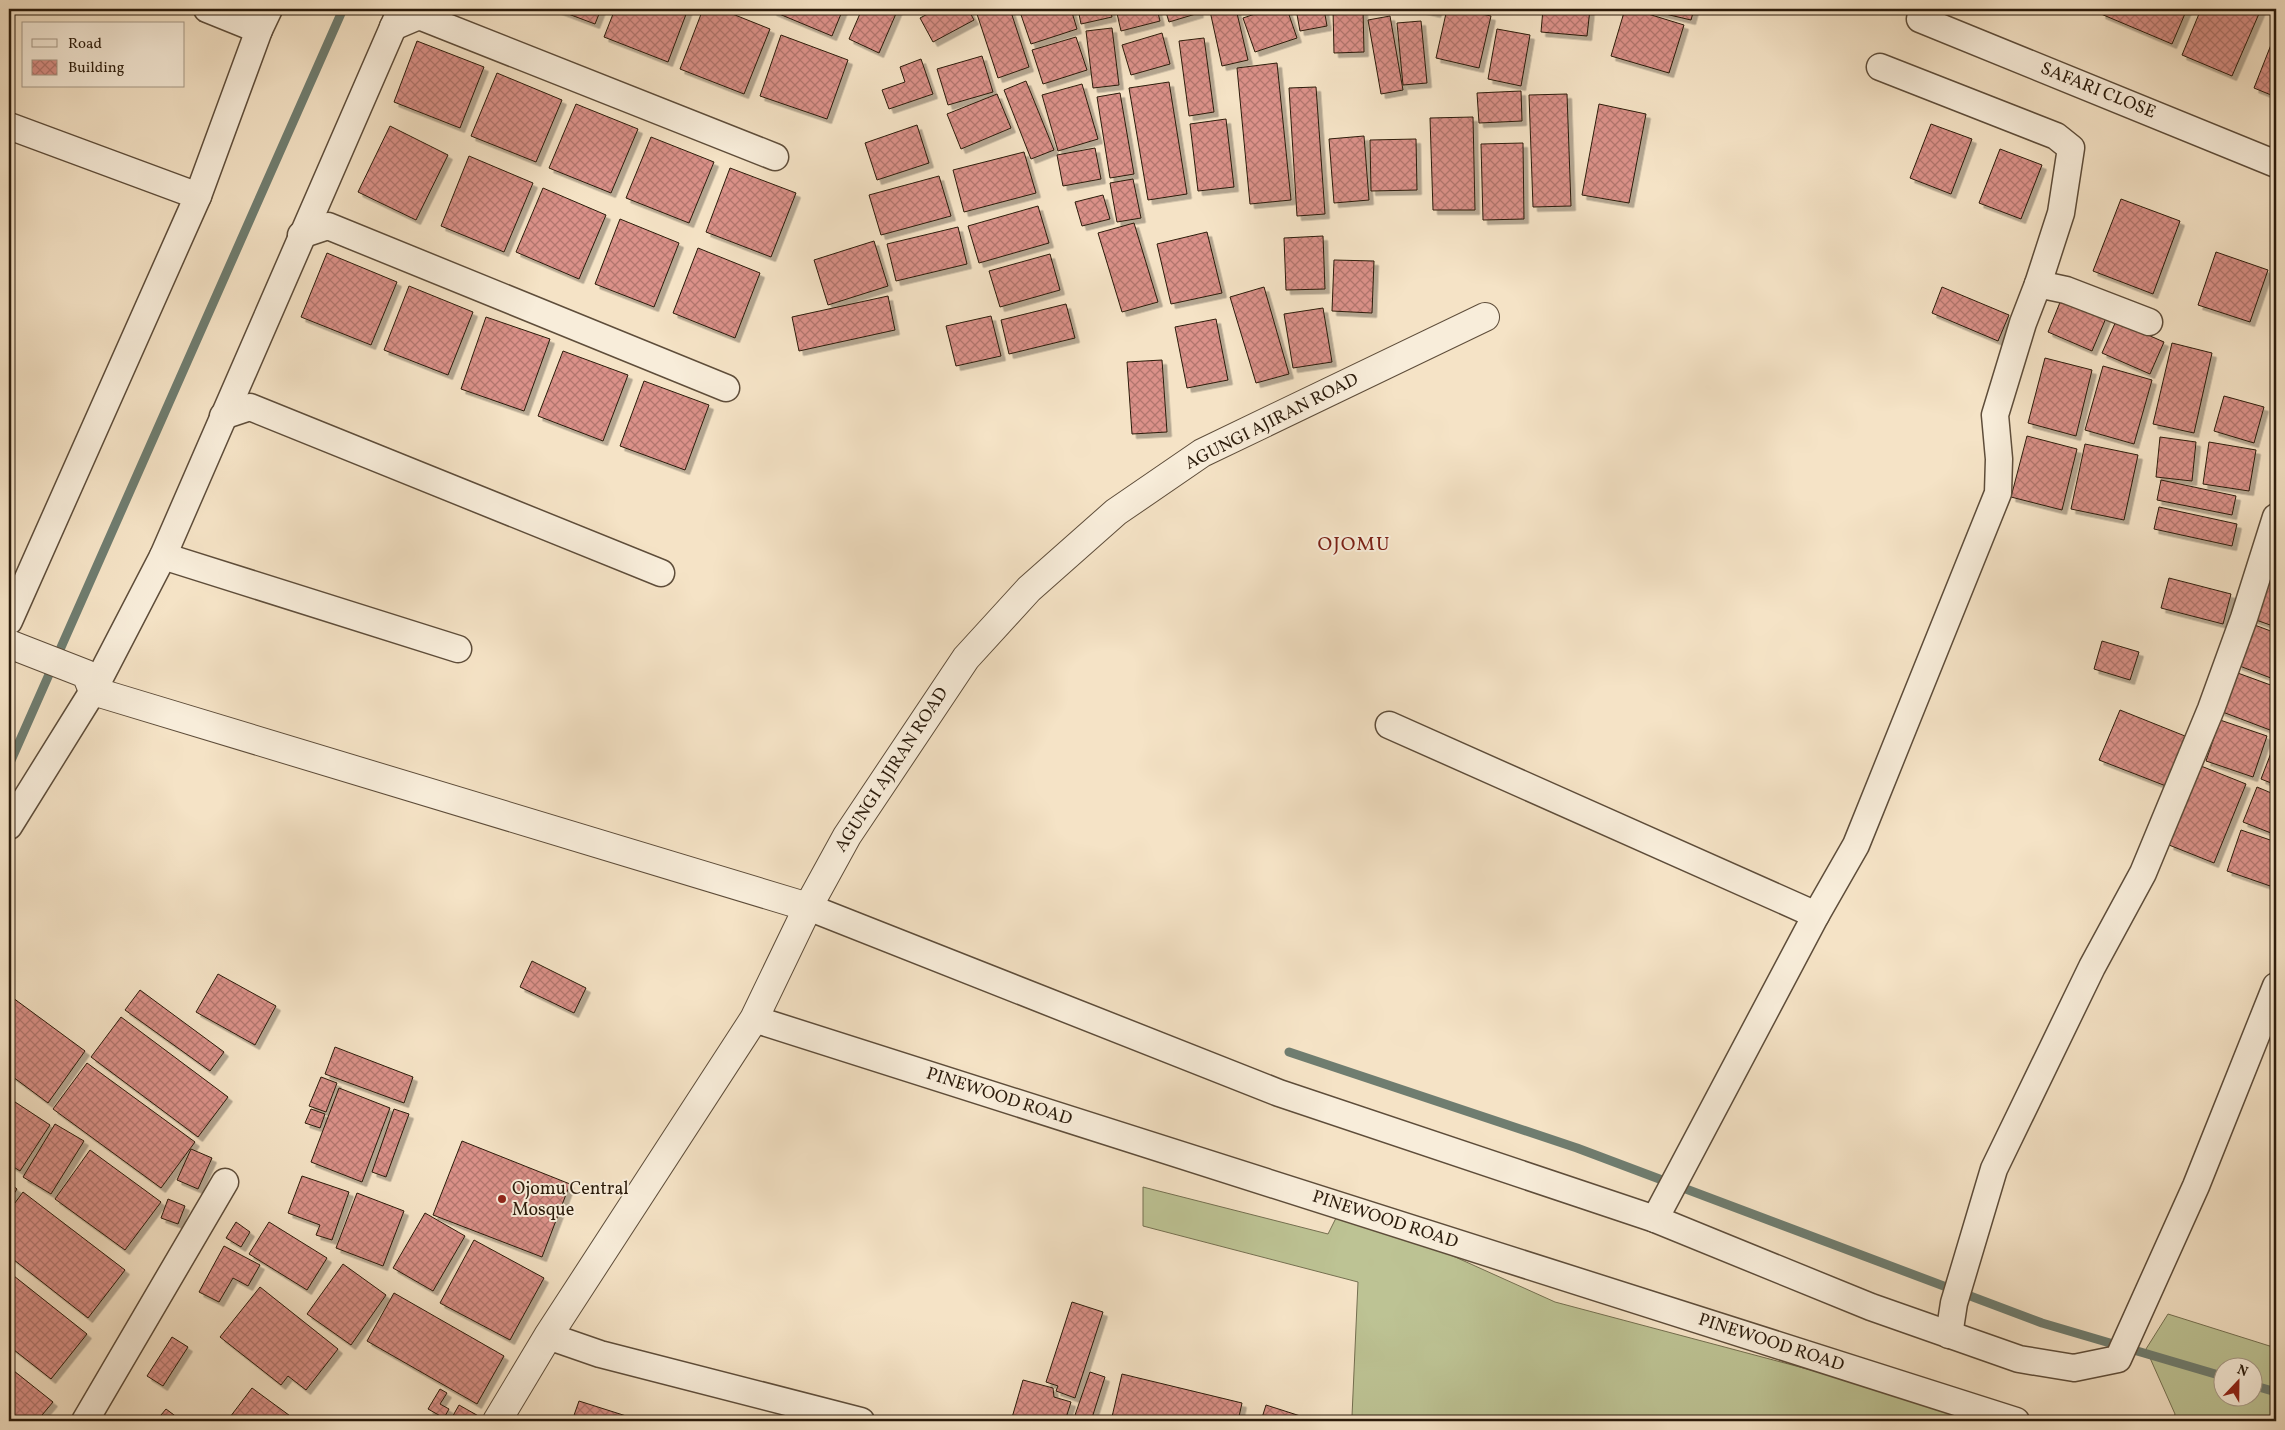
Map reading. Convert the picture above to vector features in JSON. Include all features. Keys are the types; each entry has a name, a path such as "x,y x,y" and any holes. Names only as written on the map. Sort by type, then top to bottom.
{"street":[{"path":"9,621 198,196 264,19 207,9"},
{"path":"9,826 163,556 397,18 419,16 775,157"},
{"name":"SAFARI CLOSE","path":"1920,19 2276,164"},
{"path":"1655,1219 1816,915 1856,845 1998,493 1999,459 1995,415 2023,322 2038,284 2061,214 2070,148 2056,136 1880,67"},
{"path":"9,126 198,196"},
{"path":"301,235 328,226 726,388"},
{"path":"2038,284 2066,290 2149,322"},
{"name":"AGUNGI AJIRAN ROAD","path":"497,1421 548,1336 754,1018 808,907 847,836 966,658 1029,589 1116,512 1202,453 1485,317"},
{"path":"223,416 250,407 661,573"},
{"path":"1949,1334 1954,1303 1994,1169 2092,967 2143,873 2211,709 2244,618 2276,517"},
{"path":"163,556 458,649"},
{"path":"9,644 90,683 808,907 1280,1092 1655,1219 1871,1307 2019,1359 2074,1368 2118,1359 2196,1186 2276,986"},
{"path":"1389,725 1816,915"},
{"name":"PINEWOOD ROAD","path":"754,1018 2016,1421"},
{"path":"85,1421 225,1182"},
{"path":"548,1336 600,1354 861,1421"}],"green space":[{"path":"1143,1187 1328,1234 1342,1206 1555,1302 2003,1421 1368,1421 1352,1416 1358,1282 1143,1226"},
{"path":"2168,1314 2276,1348 2276,1421 2173,1421 2175,1414 2146,1349"}],"building":[{"path":"555,9 601,9 595,24"},
{"path":"615,9 688,9 668,62 604,37"},
{"path":"703,9 720,9 770,29 744,94 680,69"},
{"path":"773,9 843,9 832,36 772,11"},
{"path":"862,9 898,9 879,53 849,39"},
{"path":"937,9 968,9 974,20 933,42 920,18"},
{"path":"982,9 1010,9 1029,67 998,78 976,11"},
{"path":"1019,9 1071,9 1077,29 1031,44"},
{"path":"1078,9 1110,9 1112,17 1081,24"},
{"path":"1116,9 1157,9 1160,21 1121,31"},
{"path":"1165,9 1198,9 1199,13 1169,22"},
{"path":"1236,9 1248,60 1222,66 1210,11"},
{"path":"1270,9 1287,9 1297,38 1255,52 1243,18"},
{"path":"1296,9 1324,9 1327,26 1300,31"},
{"path":"1333,9 1363,9 1364,52 1334,53"},
{"path":"1419,9 1438,9 1436,13"},
{"path":"1447,9 1459,9 1491,16 1479,68 1436,58"},
{"path":"1543,9 1590,9 1587,36 1541,32"},
{"path":"1625,9 1632,9 1684,25 1669,73 1611,56"},
{"path":"1644,9 1694,9 1691,20"},
{"path":"2103,9 2187,9 2172,44 2101,14"},
{"path":"2201,9 2261,9 2232,76 2182,55"},
{"path":"1390,16 1403,90 1381,94 1368,20"},
{"path":"1421,21 1427,83 1403,85 1397,23"},
{"path":"1112,28 1119,85 1093,88 1086,31"},
{"path":"1497,29 1530,35 1521,86 1488,79"},
{"path":"2276,32 2276,97 2254,88"},
{"path":"1162,33 1170,64 1131,75 1122,45"},
{"path":"781,35 848,60 827,119 760,96"},
{"path":"1076,37 1087,70 1043,84 1032,50"},
{"path":"1204,38 1214,112 1189,116 1179,41"},
{"path":"417,41 484,67 460,128 394,102"},
{"path":"982,56 993,92 948,105 937,69"},
{"path":"921,59 933,94 889,109 882,90 905,82 900,67"},
{"path":"1277,63 1291,200 1250,204 1237,68"},
{"path":"497,73 562,100 536,162 471,136"},
{"path":"1026,81 1054,150 1031,159 1004,90"},
{"path":"1169,82 1187,194 1148,200 1129,88"},
{"path":"1082,84 1098,139 1058,151 1042,95"},
{"path":"1316,87 1325,214 1297,216 1289,88"},
{"path":"1521,91 1522,121 1479,123 1477,93"},
{"path":"1120,93 1134,174 1110,178 1097,97"},
{"path":"997,94 1011,128 961,149 947,114"},
{"path":"1567,94 1571,206 1533,207 1529,95"},
{"path":"576,104 638,129 611,193 549,168"},
{"path":"1599,104 1646,114 1629,203 1582,195"},
{"path":"1473,117 1475,210 1433,210 1430,118"},
{"path":"1226,119 1234,187 1198,191 1190,124"},
{"path":"1931,124 1972,139 1951,194 1910,178"},
{"path":"917,125 929,163 877,180 865,143"},
{"path":"390,126 448,155 416,220 358,192"},
{"path":"1364,136 1369,200 1334,203 1329,139"},
{"path":"651,137 714,162 689,223 626,198"},
{"path":"1416,139 1417,190 1371,191 1370,140"},
{"path":"1523,143 1524,219 1483,220 1481,144"},
{"path":"1095,148 1101,179 1063,186 1057,155"},
{"path":"2000,149 2042,165 2021,219 1979,203"},
{"path":"1024,152 1036,193 964,212 953,170"},
{"path":"469,156 533,183 504,252 441,226"},
{"path":"730,168 796,193 771,257 706,232"},
{"path":"939,176 951,216 881,235 869,195"},
{"path":"1133,179 1141,218 1117,222 1110,183"},
{"path":"543,188 606,215 579,279 516,252"},
{"path":"1103,195 1110,219 1082,226 1075,202"},
{"path":"2121,199 2180,221 2153,294 2093,271"},
{"path":"1038,206 1049,243 979,263 968,226"},
{"path":"620,219 679,243 654,307 595,284"},
{"path":"1134,223 1158,302 1122,312 1098,233"},
{"path":"958,227 967,264 896,281 887,244"},
{"path":"1207,232 1222,293 1171,304 1157,244"},
{"path":"1323,236 1325,289 1286,290 1284,238"},
{"path":"874,241 888,286 828,305 814,260"},
{"path":"698,248 760,273 735,338 673,313"},
{"path":"2216,252 2268,270 2250,322 2198,305"},
{"path":"327,253 397,282 371,345 301,317"},
{"path":"1050,254 1060,290 1000,307 989,271"},
{"path":"1334,260 1374,261 1372,313 1332,311"},
{"path":"409,286 473,312 448,375 384,350"},
{"path":"1264,287 1289,374 1256,383 1230,297"},
{"path":"1942,287 2009,315 1998,341 1932,313"},
{"path":"888,296 895,330 799,351 792,317"},
{"path":"2061,300 2106,318 2092,351 2048,332"},
{"path":"1066,304 1075,338 1009,354 1001,320"},
{"path":"2276,306 2276,320 2271,318"},
{"path":"1323,308 1332,362 1293,368 1284,314"},
{"path":"991,316 1001,356 956,366 946,326"},
{"path":"486,317 550,339 524,411 461,389"},
{"path":"1216,319 1228,380 1187,388 1175,327"},
{"path":"2116,321 2164,342 2150,374 2102,353"},
{"path":"2172,343 2212,353 2194,433 2153,424"},
{"path":"563,351 628,375 603,441 538,416"},
{"path":"2045,358 2092,370 2076,436 2028,423"},
{"path":"1162,360 1167,432 1132,434 1127,362"},
{"path":"2103,366 2152,380 2134,444 2085,430"},
{"path":"644,381 709,405 685,470 620,446"},
{"path":"2224,396 2264,407 2254,443 2214,431"},
{"path":"2027,436 2077,449 2062,510 2011,497"},
{"path":"2160,437 2196,442 2192,481 2156,477"},
{"path":"2209,442 2256,450 2249,491 2203,484"},
{"path":"2085,444 2138,455 2124,520 2071,509"},
{"path":"2161,480 2236,496 2232,515 2157,500"},
{"path":"2159,507 2237,524 2232,546 2154,529"},
{"path":"2276,550 2276,627 2253,619"},
{"path":"2169,578 2231,594 2223,624 2161,608"},
{"path":"2252,624 2276,633 2276,680 2237,665"},
{"path":"2102,641 2139,652 2130,680 2094,669"},
{"path":"2235,672 2276,687 2276,714 2270,730 2220,711"},
{"path":"2120,710 2185,736 2166,786 2099,760"},
{"path":"2220,720 2267,736 2253,777 2206,761"},
{"path":"2276,740 2276,785 2261,779"},
{"path":"2201,766 2246,784 2214,863 2169,845"},
{"path":"2257,787 2276,795 2276,835 2243,822"},
{"path":"2241,830 2276,842 2276,888 2227,871"},
{"path":"532,961 586,988 574,1013 520,987"},
{"path":"218,974 276,1006 255,1045 196,1012"},
{"path":"140,990 224,1052 210,1071 125,1010"},
{"path":"9,995 85,1051 48,1103 9,1074"},
{"path":"121,1017 228,1097 198,1137 91,1057"},
{"path":"335,1047 413,1077 404,1103 325,1074"},
{"path":"87,1063 195,1142 161,1188 53,1109"},
{"path":"321,1077 337,1083 326,1112 309,1106"},
{"path":"339,1088 390,1108 362,1182 311,1162"},
{"path":"9,1098 50,1125 20,1171 9,1164"},
{"path":"311,1109 325,1114 320,1128 305,1123"},
{"path":"394,1109 409,1114 386,1177 372,1172"},
{"path":"55,1124 84,1141 51,1194 23,1177"},
{"name":"Ojomu Central Mosque","path":"462,1141 570,1184 542,1257 433,1215"},
{"path":"191,1149 212,1158 198,1189 177,1180"},
{"path":"90,1150 161,1202 125,1250 55,1199"},
{"path":"302,1176 349,1192 332,1240 316,1235 320,1225 288,1213"},
{"path":"9,1183 17,1189 9,1201"},
{"path":"23,1192 125,1270 88,1318 9,1256 9,1211"},
{"path":"357,1193 404,1211 383,1266 336,1248"},
{"path":"168,1199 185,1206 178,1224 161,1218"},
{"path":"425,1213 465,1236 433,1291 393,1268"},
{"path":"236,1222 250,1232 241,1247 226,1238"},
{"path":"269,1222 327,1258 307,1290 249,1254"},
{"path":"474,1240 544,1278 510,1340 440,1303"},
{"path":"224,1246 260,1265 248,1286 233,1278 219,1302 199,1292"},
{"path":"343,1264 386,1295 351,1345 307,1314"},
{"path":"14,1276 87,1334 51,1379 9,1346 9,1283"},
{"path":"260,1287 338,1349 306,1390 288,1376 281,1385 220,1337"},
{"path":"394,1293 504,1356 477,1404 367,1341"},
{"path":"1072,1302 1103,1312 1075,1398 1056,1391 1058,1386 1046,1382"},
{"path":"172,1337 188,1347 163,1386 147,1376"},
{"path":"9,1367 53,1402 37,1421 9,1421"},
{"path":"1090,1372 1105,1377 1091,1421 1084,1421 1074,1418"},
{"path":"1122,1374 1242,1403 1238,1421 1111,1421"},
{"path":"1023,1380 1053,1388 1054,1397 1071,1402 1065,1421 1011,1421"},
{"path":"252,1388 297,1421 227,1421"},
{"path":"440,1389 447,1393 440,1404 449,1409 444,1418 428,1409"},
{"path":"579,1401 642,1421 572,1421"},
{"path":"459,1405 482,1418 480,1421 450,1421"},
{"path":"1266,1405 1316,1421 1261,1421"},
{"path":"166,1409 182,1421 156,1421"}],"waterway":[{"path":"9,765 343,9"},
{"path":"1289,1052 1577,1148 2042,1323 2212,1373"},
{"path":"2262,1388 2276,1392"}],"place":[{"name":"Ojomu Central Mosque","path":"502,1199"}],"district":[{"name":"OJOMU","path":"1354,545"}]}
